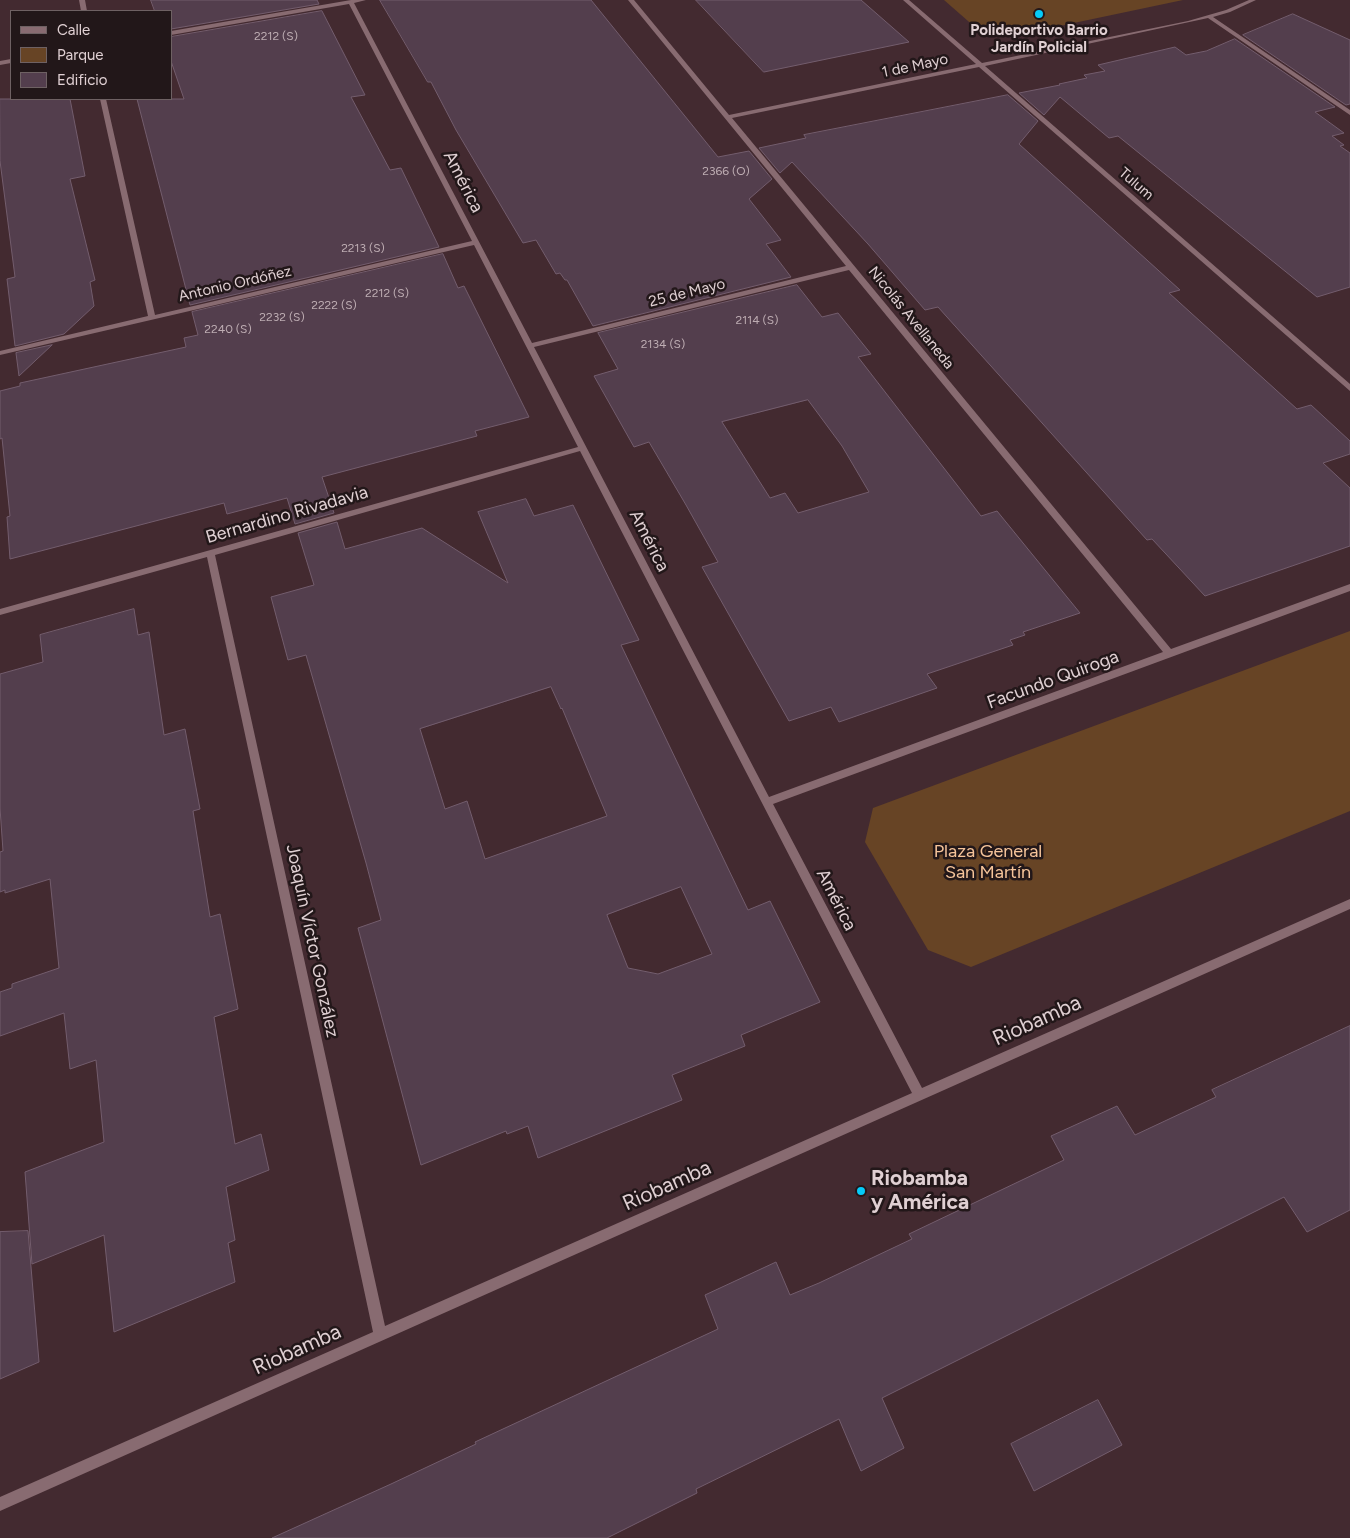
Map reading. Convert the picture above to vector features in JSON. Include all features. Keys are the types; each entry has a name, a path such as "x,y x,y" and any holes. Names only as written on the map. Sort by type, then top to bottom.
{"street":[{"path":"172,33 363,0"},
{"name":"Nicolás Avellaneda","path":"631,0 1170,654"},
{"name":"Tulum","path":"906,0 1350,388"},
{"name":"1 de Mayo","path":"728,117 1209,17 1253,0"},
{"name":"América","path":"349,2 476,242 919,1095"},
{"path":"1209,17 1350,113"},
{"path":"103,100 152,317"},
{"name":"Antonio Ordóñez","path":"0,352 476,242"},
{"name":"25 de Mayo","path":"530,346 851,267"},
{"name":"Bernardino Rivadavia","path":"0,612 583,448"},
{"name":"Joaquín Víctor González","path":"210,553 380,1335"},
{"name":"Facundo Quiroga","path":"767,802 1350,587"},
{"name":"Riobamba","path":"0,1504 1350,904"}],"green space":[{"name":"Polideportivo Barrio Jardín Policial","path":"944,0 1183,0 1012,36 976,28"},
{"name":"Plaza General San Martín","path":"1350,631 1350,811 971,967 928,950 865,842 873,808"}],"building":[{"path":"151,0 317,0 319,4 172,29 172,10 155,10"},
{"path":"380,0 591,0 718,157 749,151 772,179 749,199 781,240 766,244 791,277 593,326 567,280 560,273 556,274 536,240 523,243 456,130 431,82 428,82"},
{"path":"696,0 861,0 909,42 764,72"},
{"path":"322,11 365,95 351,97 390,170 401,168 439,247 190,305 137,100 184,99 172,64 172,37"},
{"path":"1293,14 1350,40 1350,104 1346,105 1243,35"},
{"path":"1235,39 1335,107 1315,112 1344,133 1332,136 1344,145 1340,146 1350,153 1350,287 1317,297 1118,136 1109,138 1060,97 1044,115 1019,93 1060,85 1087,78 1084,75 1105,71 1098,65 1175,47 1186,55 1206,51"},
{"path":"1008,95 1038,121 1019,144 1180,290 1169,293 1297,409 1311,405 1350,441 1350,454 1323,463 1350,488 1350,546 1205,596 1152,539 1147,540 938,307 925,310 868,244 792,162 780,173 759,148 806,138 804,135"},
{"path":"0,99 70,100 85,176 70,179 95,280 90,282 94,306 64,334 15,346 7,279 15,277 0,161"},
{"path":"443,254 458,288 464,286 529,417 475,431 477,436 322,477 334,513 295,524 287,498 227,514 224,503 10,559 7,517 10,516 2,438 0,439 0,391 20,386 20,383 186,347 184,338 198,335 192,312"},
{"path":"797,285 822,317 838,313 871,354 858,357 981,516 997,511 1080,613 1023,632 1025,635 1010,640 1013,645 927,674 937,688 839,722 831,707 789,721 702,567 718,562 686,505 649,442 634,447 594,376 618,369 598,333","holes":["808,400 842,446 869,492 798,513 785,493 770,498 722,422"]},
{"path":"52,345 19,376 16,353"},
{"path":"526,499 534,516 573,505 639,640 621,645 748,910 770,901 820,1002 741,1035 745,1046 672,1075 682,1100 538,1158 528,1126 507,1134 506,1131 421,1165 358,928 381,920 366,863 306,655 288,660 271,597 314,585 298,533 337,522 345,549 422,528 508,583 478,512","holes":["551,687 562,708 607,816 485,859 467,801 445,809 420,729","681,887 712,954 658,974 628,968 607,915"]},
{"path":"134,609 138,635 149,632 164,735 185,729 200,809 193,811 210,917 220,914 238,1009 214,1017 235,1144 261,1134 269,1170 226,1187 235,1240 228,1243 235,1282 114,1332 104,1235 32,1264 25,1172 104,1142 96,1060 70,1069 64,1013 0,1036 0,992 12,988 12,984 59,968 50,879 5,893 5,890 0,892 0,852 3,851 0,808 0,674 43,662 40,635"},
{"path":"1350,1026 1350,1210 1307,1232 1284,1197 882,1398 904,1448 861,1471 839,1419 696,1489 697,1493 607,1538 272,1538 391,1484 476,1444 475,1442 718,1329 705,1295 776,1262 790,1295 819,1283 912,1239 909,1234 1064,1160 1051,1136 1117,1106 1135,1135 1216,1097 1212,1090"},
{"path":"28,1231 39,1362 0,1379 0,1232"},
{"path":"1098,1400 1122,1445 1034,1491 1011,1444"}],"place":[{"name":"Polideportivo Barrio Jardín Policial","path":"1039,14"},
{"name":"Riobamba y América","path":"861,1191"}]}
